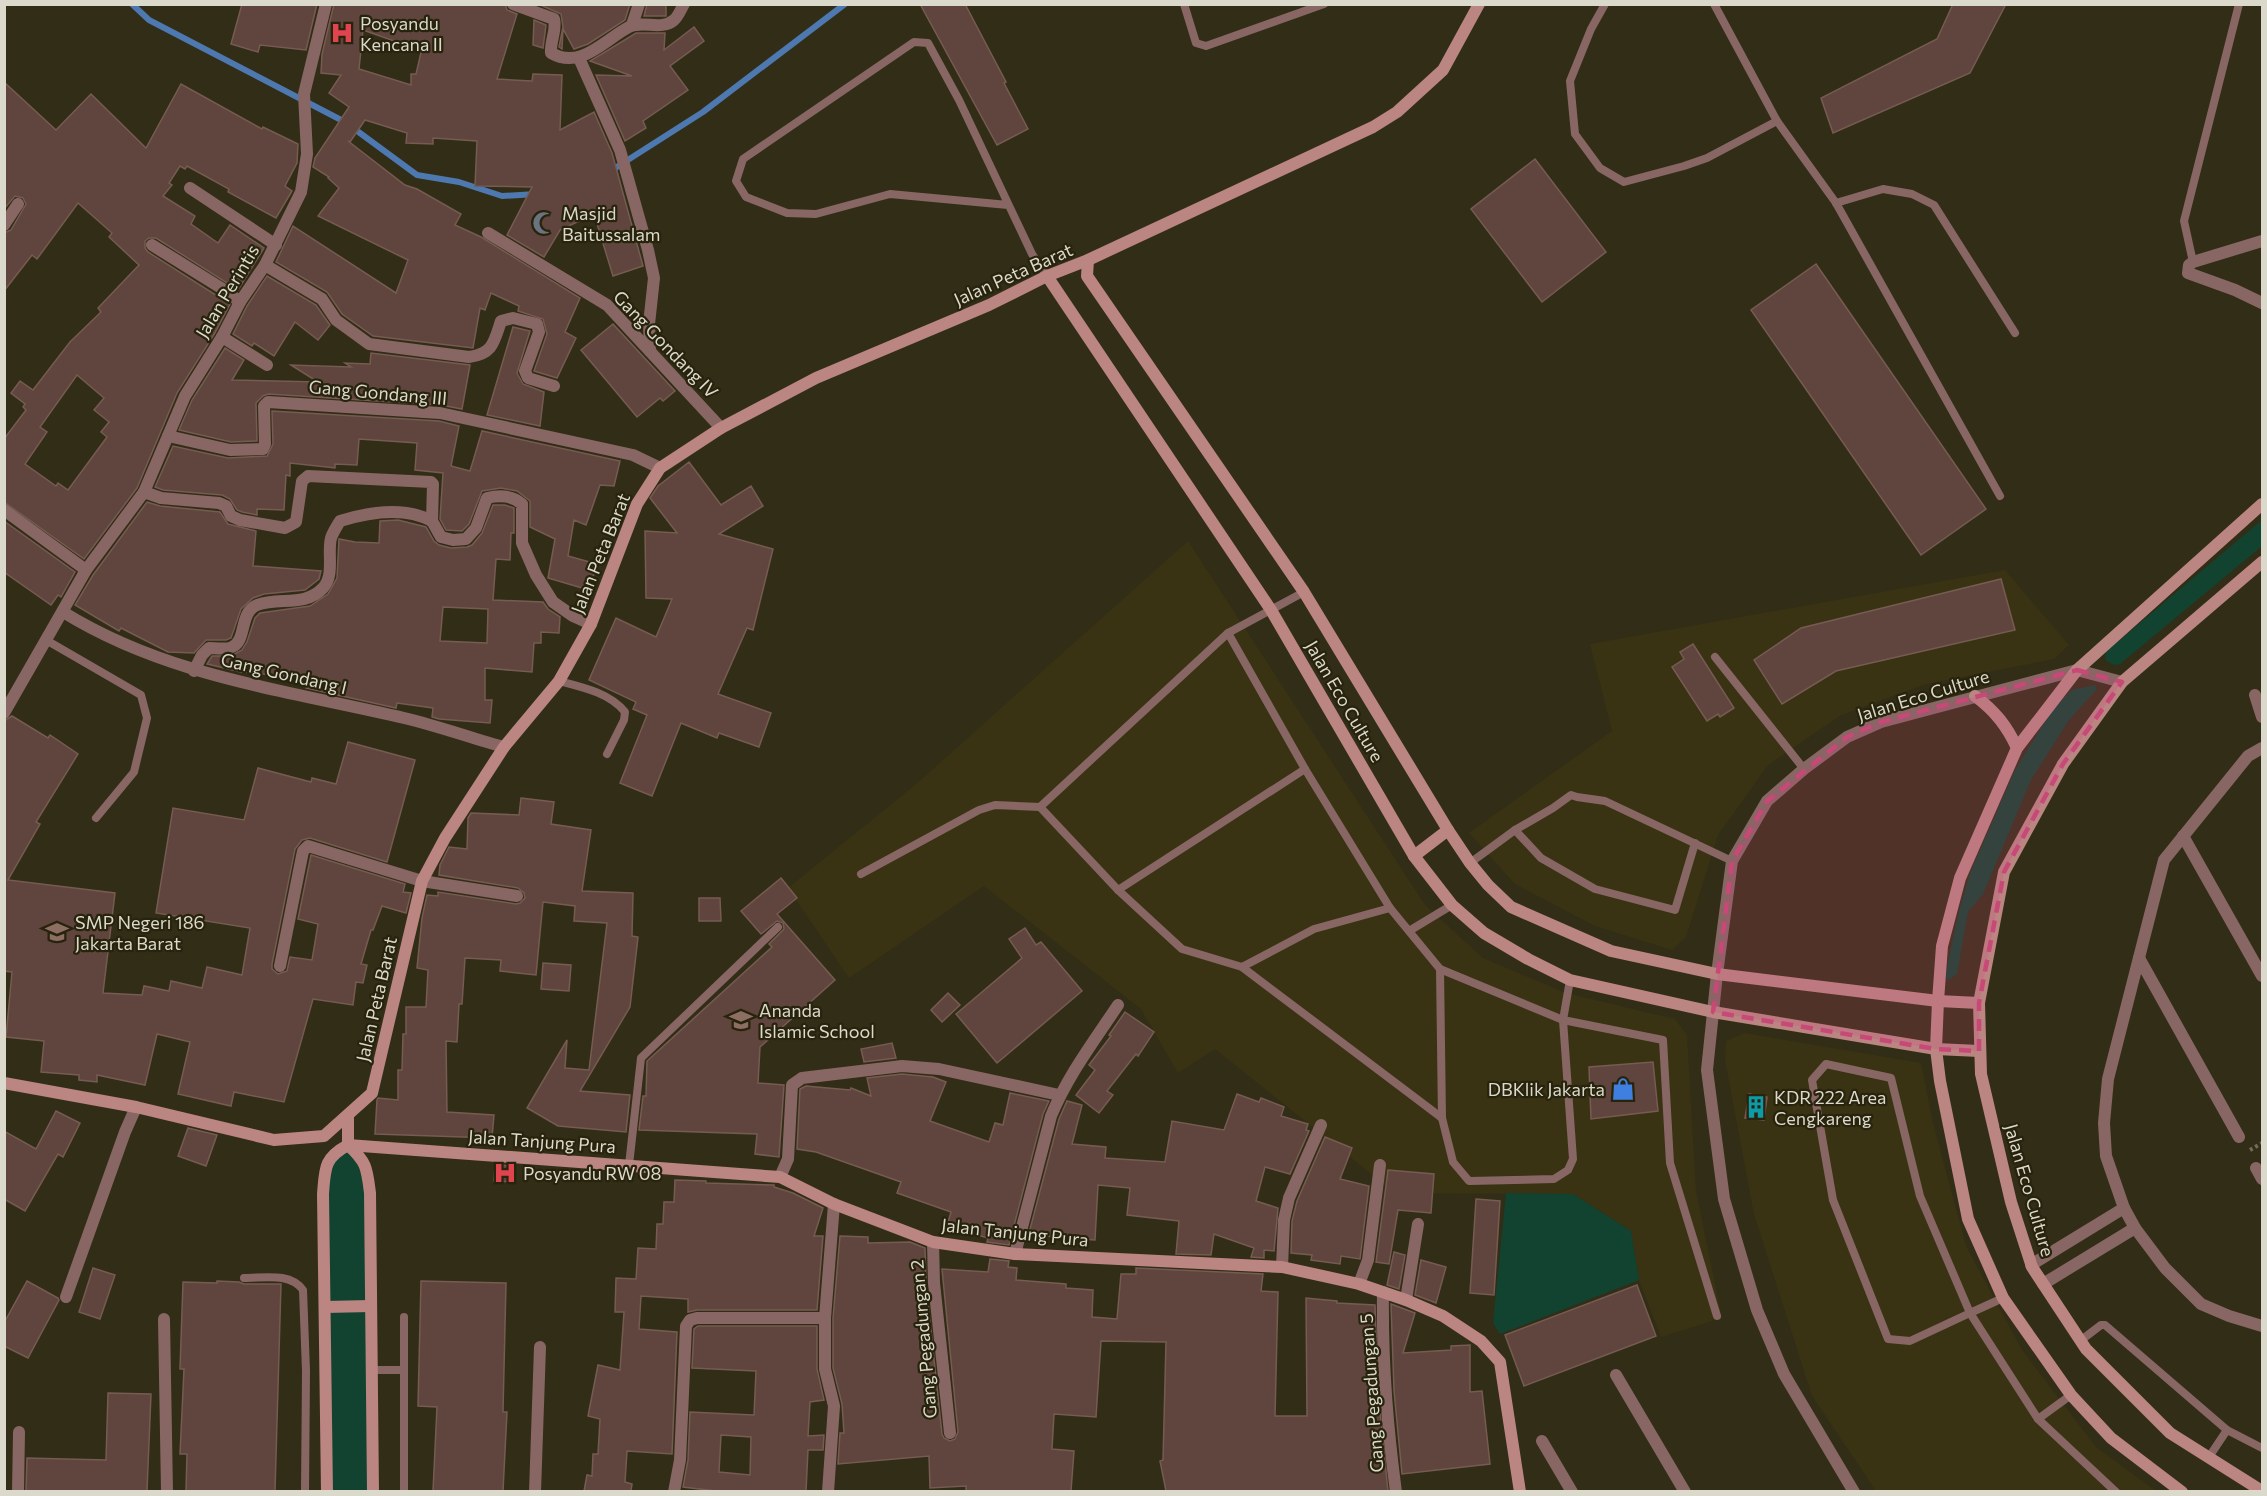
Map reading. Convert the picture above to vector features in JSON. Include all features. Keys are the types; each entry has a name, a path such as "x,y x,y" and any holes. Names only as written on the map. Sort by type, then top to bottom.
{"street":[{"name":"Jalan Perintis","path":"4,713 86,570 144,492 185,396 222,338 240,302 265,265 302,192 307,154 304,94 326,4"},
{"path":"513,4 554,19 551,53 558,57 579,58 632,25 664,25 674,21 684,4"},
{"path":"632,25 639,4"},
{"name":"Jalan Peta Barat","path":"4,1083 136,1107 274,1140 324,1136 348,1117 372,1093 422,881 445,838 504,747 559,681 591,624 637,504 660,468 721,428 816,378 989,305 1047,276 1088,260 1373,127 1397,112 1443,70 1479,4"},
{"path":"579,58 620,150 648,250 654,278 649,324 650,351"},
{"path":"190,188 276,245"},
{"path":"4,225 18,204"},
{"name":"Gang Gondang IV","path":"488,233 565,277 607,305 721,428"},
{"path":"2262,242 2189,265 2190,274 2235,290 2262,303"},
{"path":"152,245 240,302"},
{"name":"Jalan Eco Culture","path":"1088,260 1087,276 1304,592 1448,830 1470,863 1488,885 1511,907 1611,951 1717,974 1938,1001 1979,1003"},
{"path":"265,265 322,299 336,320 369,344 469,357 482,355 492,346 501,321 513,318 537,324 539,332 525,371 528,378 554,386"},
{"name":"Jalan Eco Culture","path":"1047,276 1271,610 1414,856 1452,905 1484,933 1570,980 1713,1012 1936,1049 1979,1051"},
{"path":"222,338 267,365"},
{"name":"Gang Gondang III","path":"168,436 230,450 263,449 265,444 264,406 268,402 440,413 633,455 660,468"},
{"path":"144,492 161,498 219,503 226,506 231,516 240,520 285,528 296,522 302,481 308,476 431,482 433,484 432,521 441,537 453,540 466,539 476,528 487,498 499,496 516,499 522,504 523,511 522,543 536,575 553,602 573,616 591,624"},
{"name":"Jalan Eco Culture","path":"2182,1491 2110,1438 2071,1395 2003,1298 1968,1219 1940,1081 1936,1049 1942,946 1960,878 2017,748 2077,670 2262,504"},
{"path":"4,510 86,570"},
{"path":"195,671 202,655 209,648 232,648 239,642 247,614 254,606 302,601 323,588 328,579 331,538 340,521 376,512 420,515 432,521"},
{"name":"Jalan Eco Culture","path":"2262,562 2122,682 2063,764 2004,872 1979,1003 1981,1074 2011,1202 2031,1265 2086,1350 2170,1433 2262,1491"},
{"name":"Gang Gondang I","path":"63,612 108,639 195,671 406,718 504,747"},
{"name":"Jalan Eco Culture","path":"1849,1490 1784,1374 1757,1310 1724,1199 1707,1070 1732,861 1767,801 1804,769 1847,737 1881,722 2077,670 2122,682"},
{"path":"2255,695 2262,717"},
{"path":"1975,696 1993,709 2008,729 2017,748"},
{"path":"2262,748 2248,756 2164,860 2108,1079 2104,1123 2106,1156 2124,1209 2135,1228 2165,1268 2201,1304 2262,1326"},
{"path":"1414,856 1448,830"},
{"path":"2183,836 2262,976"},
{"path":"280,966 305,847 312,846 422,881 517,896"},
{"path":"2139,958 2239,1137"},
{"path":"1015,1254 1051,1116 1059,1095 1118,1005"},
{"path":"780,1177 788,1159 792,1085 802,1078 902,1066 939,1069 1059,1095"},
{"path":"66,1297 136,1107"},
{"path":"348,1117 348,1145 367,1166 370,1193 374,1491"},
{"path":"1282,1267 1284,1220 1288,1198 1321,1125"},
{"path":"327,1491 325,1167 334,1153 348,1145"},
{"name":"Jalan Tanjung Pura","path":"348,1145 780,1177 834,1204 933,1242 1015,1254 1282,1267 1359,1284 1443,1316 1481,1341 1500,1362 1517,1491"},
{"path":"1359,1284 1368,1260 1380,1165"},
{"path":"2256,1168 2262,1179"},
{"path":"828,1491 834,1406 825,1369 825,1318 834,1204"},
{"path":"2031,1265 2124,1209"},
{"path":"1406,1300 1418,1224"},
{"path":"2043,1284 2135,1228"},
{"name":"Gang Pegadungan 2","path":"933,1242 934,1283 950,1433"},
{"name":"Gang Pegadungan 5","path":"1383,1292 1383,1365 1396,1491"},
{"path":"325,1307 371,1306"},
{"path":"674,1491 680,1460 686,1326 690,1320 697,1318 825,1318"},
{"path":"164,1319 167,1491"},
{"path":"535,1491 540,1347"},
{"path":"1616,1375 1685,1491"},
{"path":"18,1491 19,1432"},
{"path":"1542,1441 1572,1491"}],"lane":[{"path":"1184,4 1196,43 1206,46 1324,4"},
{"path":"1605,4 1591,29 1570,81 1575,134 1600,168 1624,182 1644,177 1707,158 1777,121"},
{"path":"1714,4 1777,121 1836,203 2000,496"},
{"path":"2193,262 2184,221 2239,4"},
{"path":"1008,205 890,194 816,214 787,213 746,197 736,182 743,159 914,42 922,42 928,44 959,100 1032,254 1047,276"},
{"path":"1836,203 1883,189 1912,194 1934,205 2015,333"},
{"path":"1040,807 1228,633 1304,592"},
{"path":"1228,633 1305,769 1390,908 1440,969 1563,1020 1663,1040 1670,1163 1717,1316"},
{"path":"46,640 141,695 147,718 134,772 96,818"},
{"path":"1715,657 1804,769"},
{"path":"559,681 583,687 618,702 625,712 624,720 607,754"},
{"path":"1118,890 1305,769"},
{"path":"1470,863 1515,830 1571,795 1605,801 1732,861"},
{"path":"861,874 979,810 995,805 1040,807 1118,890 1182,949 1242,968 1442,1118"},
{"path":"1515,830 1541,858 1594,889 1675,910 1695,843"},
{"path":"1409,931 1452,905"},
{"path":"1242,968 1314,928 1390,908"},
{"path":"629,1165 641,1058 778,927"},
{"path":"1440,969 1442,1118 1453,1162 1469,1180 1554,1179 1568,1170 1573,1159 1563,1020 1570,980"},
{"path":"2003,1298 1970,1313 1910,1341 1888,1338 1833,1200 1812,1080 1826,1064 1891,1078 1920,1196 1970,1313 2038,1419 2116,1491"},
{"path":"244,1278 291,1278 303,1290 306,1371 305,1491"},
{"path":"404,1317 404,1491"},
{"path":"2080,1341 2101,1325 2105,1325 2226,1430 2262,1448"},
{"path":"306,1371 326,1369"},
{"path":"372,1371 404,1370"},
{"path":"2038,1419 2071,1395"},
{"path":"2209,1457 2226,1430"}],"path":[{"path":"2247,1152 2262,1143"}],"highlighted area":[{"path":"2077,670 2122,682 2063,764 2004,872 1979,1003 1979,1051 1936,1049 1713,1012 1732,861 1767,801 1847,737 1881,722"}],"shaded area":[{"path":"1188,541 1425,905 1483,958 1566,993 1675,1019 1687,1035 1696,1191 1722,1318 1661,1337 1639,1280 1631,1231 1573,1194 1395,1193 1215,1049 1178,1073 1141,1009 984,886 849,978 788,888 915,785"},
{"path":"2005,570 2069,645 2054,659 1926,684 1841,715 1768,765 1718,835 1686,937 1672,950 1595,926 1515,884 1469,833 1612,731 1590,644"},
{"path":"1745,1033 1921,1063 1932,1119 1966,1246 2022,1350 2096,1447 2156,1491 1876,1491 1812,1396 1754,1214 1725,1060 1726,1041"}],"green space":[{"path":"2262,520 2262,546 2120,664 2114,665 2106,660 2105,654 2109,649"},
{"path":"2095,685 2097,689 2069,720 2031,780 1983,894 1968,912 1957,974 1949,980 1945,977 1959,911 1971,871 2015,770 2053,709 2072,690"},
{"path":"348,1145 370,1193 374,1491 327,1491 323,1194 334,1153"},
{"path":"1506,1193 1573,1194 1631,1231 1639,1280 1500,1334 1493,1323"}],"building":[{"path":"242,4 317,4 306,50 260,45 258,52 231,44"},
{"path":"334,4 505,4 507,10 517,14 497,79 532,81 533,74 562,75 560,130 594,112 612,153 643,266 613,276 594,214 560,230 544,257 507,235 532,187 475,186 477,141 433,138 433,144 406,143 407,133 365,120 350,142 348,141 405,185 417,189 461,214 455,225 481,237 580,298 565,332 576,338 557,378 534,371 547,334 543,319 518,311 519,306 491,293 485,310 480,308 473,348 373,336 342,314 327,292 276,262 293,226 396,293 408,260 318,216 339,188 329,177 313,167 315,158 349,107 329,93 341,75 321,73 322,54","holes":["363,30 397,42 423,44 416,74 411,74 411,85 359,69"]},
{"path":"538,4 630,4 625,20 588,44 574,49 563,29 562,49 559,47 563,27 561,14"},
{"path":"647,4 666,4 666,16 644,16"},
{"path":"920,4 965,4 1028,129 997,145"},
{"path":"1953,4 2006,4 1970,73 1833,133 1821,98 1937,39"},
{"path":"534,20 546,25 543,48 533,45"},
{"path":"694,27 704,41 670,66 688,90 643,121 646,128 625,141 596,75 632,76 590,61 636,33 665,33 664,50"},
{"path":"4,82 56,130 91,94 146,148 181,84 262,129 263,127 298,144 297,163 285,186 292,191 276,218 187,166 185,169 180,166 169,183 172,185 163,196 195,216 191,224 218,243 230,225 264,248 238,290 156,238 149,238 145,241 145,248 148,252 230,304 215,333 177,393 137,488 84,559 4,502 4,439 26,410 23,407 25,404 11,393 20,381 33,390 70,342 101,312 98,308 139,265 109,237 112,233 78,203 37,259 32,255 4,291 4,233 11,230 26,204 23,198 15,196 4,209","holes":["77,375 104,398 94,410 109,422 101,432 107,437 68,490 58,483 56,486 25,464 47,432 40,427"]},
{"path":"1535,159 1606,252 1542,302 1471,209"},
{"path":"1816,264 1986,509 1921,555 1751,310"},
{"path":"267,276 316,305 330,325 318,340 295,322 274,356 254,343 252,346 233,334 247,306"},
{"path":"613,324 675,391 663,401 660,398 637,417 581,350"},
{"path":"513,327 530,331 517,373 523,384 544,392 540,426 487,415"},
{"path":"225,348 244,360 232,380 318,382 291,365 351,367 345,363 370,364 371,353 470,365 462,409 441,405 268,394 256,403 257,441 231,442 179,430 192,400"},
{"path":"272,411 439,421 459,426 451,466 470,471 482,431 620,461 614,486 600,485 586,525 574,520 568,556 597,564 589,590 548,578 555,539 530,527 530,501 517,491 501,488 482,491 469,524 462,531 446,530 440,519 443,473 415,470 417,443 359,439 357,465 335,464 335,468 290,463 290,476 286,475 284,510 257,509 257,515 237,510 230,499 222,495 163,490 155,487 173,446 228,458 267,456 273,444"},
{"path":"689,462 721,505 751,486 763,506 719,534 773,549 753,630 747,628 718,694 771,713 759,747 719,733 717,738 681,723 652,796 620,783 647,715 633,709 636,702 589,680 616,618 656,637 672,599 646,598 645,531 677,533 650,498 658,486"},
{"path":"147,502 160,506 220,512 228,524 256,531 253,566 321,571 319,579 305,590 264,594 253,598 241,609 231,638 206,640 194,653 168,652 121,628 119,631 75,605 93,575"},
{"path":"493,505 514,508 514,533 511,533 510,560 496,559 493,600 543,602 548,609 560,617 559,633 541,632 541,643 534,643 532,672 485,668 485,700 492,700 490,723 439,719 432,717 433,708 397,703 396,708 306,688 309,678 241,672 207,664 212,656 231,656 242,650 255,618 260,613 310,606 328,594 337,578 339,539 379,543 380,521 398,520 426,527 434,541 451,548 472,545 482,533","holes":["443,607 488,609 487,643 440,641"]},
{"path":"4,521 75,572 61,597 58,595 51,605 4,572"},
{"path":"2001,579 2015,630 1836,671 1782,704 1754,660 1801,628"},
{"path":"1693,644 1734,708 1720,717 1718,714 1707,721 1672,667 1684,659 1680,652"},
{"path":"12,716 48,738 50,735 78,754 36,822 40,824 8,880 115,893 103,993 142,995 144,986 169,991 171,981 202,988 207,967 242,975 250,928 156,913 173,808 244,820 258,768 311,782 312,778 336,784 348,742 415,760 387,862 310,838 302,840 295,849 272,964 272,969 278,974 287,971 290,957 312,960 318,924 298,919 311,855 405,884 403,892 411,893 406,913 382,906 373,930 371,930 361,964 367,965 363,983 356,982 353,1005 313,999 284,1102 234,1092 231,1106 178,1094 190,1042 157,1034 145,1085 97,1075 97,1082 79,1080 79,1075 41,1072 44,1041 6,1037 12,972 4,971 4,721"},
{"path":"521,798 554,802 551,824 591,830 582,891 633,893 632,936 638,937 630,1007 580,1091 630,1095 626,1132 558,1126 527,1108 567,1040 565,1068 589,1070 607,923 574,921 575,906 543,902 536,975 500,971 501,960 465,958 457,1042 446,1041 447,1112 494,1115 492,1138 375,1134 378,1098 398,1100 398,1070 402,1070 406,1007 426,1007 428,970 417,968 422,918 427,895 438,896 438,892 516,904 525,898 524,893 518,888 439,875 440,865 449,847 467,849 468,818 471,813 519,815"},
{"name":"Ananda Islamic School","path":"781,878 797,898 777,914 835,980 760,1047 758,1083 784,1085 779,1157 755,1154 757,1134 639,1130 643,1096 646,1096 647,1061 772,947 769,944 784,929 783,923 777,921 761,934 741,911"},
{"path":"699,898 720,898 721,921 699,921"},
{"path":"1025,928 1036,945 1041,942 1082,991 997,1063 956,1014 1022,958 1009,939"},
{"path":"543,963 571,965 569,991 541,989"},
{"path":"948,993 960,1005 942,1022 931,1010"},
{"path":"1125,1012 1154,1032 1138,1056 1136,1054 1107,1091 1113,1095 1099,1113 1076,1095 1095,1070 1089,1065 1111,1036 1109,1035"},
{"path":"892,1043 896,1058 864,1062 861,1049"},
{"name":"DBKlik Jakarta","path":"1653,1062 1658,1111 1591,1119 1589,1067"},
{"path":"902,1074 933,1077 946,1082 930,1121 989,1142 995,1123 1003,1125 1010,1093 1049,1101 1043,1114 1009,1245 987,1242 988,1238 947,1226 951,1212 897,1193 901,1182 816,1152 797,1149 800,1089 806,1086 850,1090 851,1088 871,1096 867,1078"},
{"path":"1237,1094 1259,1102 1261,1098 1284,1107 1281,1116 1308,1124 1306,1130 1309,1131 1290,1174 1265,1167 1256,1201 1278,1208 1274,1251 1264,1250 1264,1258 1251,1257 1254,1248 1214,1234 1211,1255 1176,1254 1179,1221 1127,1215 1130,1188 1098,1185 1095,1240 1059,1238 1029,1233 1059,1119 1067,1101 1082,1105 1072,1144 1106,1147 1105,1158 1165,1162 1172,1121 1224,1130"},
{"name":"KDR 222 Area Cengkareng","path":"1749,1094 1767,1097 1764,1120 1745,1118"},
{"path":"56,1111 80,1123 63,1157 58,1154 25,1211 4,1199 4,1131 36,1149"},
{"path":"188,1128 217,1135 206,1166 178,1156"},
{"path":"1325,1137 1352,1148 1340,1179 1369,1186 1360,1259 1341,1256 1340,1264 1311,1260 1312,1255 1291,1253 1292,1221 1297,1201"},
{"path":"495,1165 513,1166 513,1182 494,1181"},
{"path":"1388,1170 1434,1174 1431,1213 1398,1210 1389,1264 1376,1262"},
{"path":"675,1180 774,1185 774,1187 793,1193 823,1208 814,1236 823,1236 817,1310 697,1310 688,1312 688,1299 641,1296 639,1329 677,1332 672,1454 627,1451 625,1482 632,1484 631,1491 584,1491 587,1475 592,1476 593,1454 598,1454 600,1419 588,1416 598,1365 620,1370 624,1312 615,1312 616,1278 636,1279 638,1248 656,1249 657,1224 663,1224 664,1202 674,1202"},
{"path":"1476,1199 1500,1201 1494,1295 1470,1293"},
{"path":"840,1236 868,1237 868,1243 910,1242 925,1248 926,1284 942,1434 950,1441 955,1439 958,1432 942,1269 988,1272 990,1259 1009,1261 1008,1267 1017,1268 1016,1280 1066,1284 1066,1288 1093,1290 1092,1317 1117,1319 1121,1274 1136,1274 1136,1268 1263,1274 1261,1291 1278,1292 1275,1416 1307,1416 1306,1298 1337,1301 1337,1303 1375,1305 1378,1392 1388,1491 1166,1491 1160,1461 1163,1460 1166,1342 1101,1341 1096,1417 1054,1414 1052,1449 1074,1451 1071,1491 966,1491 966,1486 930,1488 929,1456 838,1464 840,1433 844,1433 842,1404 833,1368 833,1318"},
{"path":"1394,1252 1405,1255 1399,1289 1387,1285"},
{"path":"1421,1260 1446,1267 1436,1303 1415,1295"},
{"path":"93,1268 115,1275 100,1319 79,1312"},
{"path":"27,1281 59,1300 28,1358 4,1346 4,1323"},
{"path":"217,1281 281,1284 275,1491 186,1491 187,1454 180,1454 184,1369 180,1369 183,1282 217,1283"},
{"path":"421,1281 506,1283 503,1412 507,1412 503,1491 433,1491 437,1407 418,1406"},
{"path":"1637,1285 1656,1336 1524,1386 1505,1335"},
{"path":"1391,1304 1415,1313 1403,1353 1451,1350 1451,1346 1470,1345 1470,1392 1482,1391 1490,1464 1402,1474 1394,1391"},
{"path":"698,1326 817,1326 817,1369 824,1400 810,1402 808,1436 824,1435 823,1450 808,1450 806,1491 716,1491 683,1487 688,1460 690,1412 754,1415 756,1371 692,1368 694,1329","holes":["721,1435 751,1437 750,1475 719,1472"]},
{"path":"108,1393 151,1394 147,1491 26,1491 27,1458 106,1460"}],"waterway":[{"path":"132,4 149,20 345,122 417,175 459,182 502,196 536,194"},
{"path":"609,172 703,112 845,4"}],"place":[{"name":"Posyandu Kencana II","path":"342,33"},
{"name":"Masjid Baitussalam","path":"544,223"},
{"name":"SMP Negeri 186 Jakarta Barat","path":"57,932"},
{"name":"Ananda Islamic School","path":"741,1020"},
{"name":"DBKlik Jakarta","path":"1623,1089"},
{"name":"KDR 222 Area Cengkareng","path":"1756,1107"},
{"name":"Posyandu RW 08","path":"505,1173"}]}
